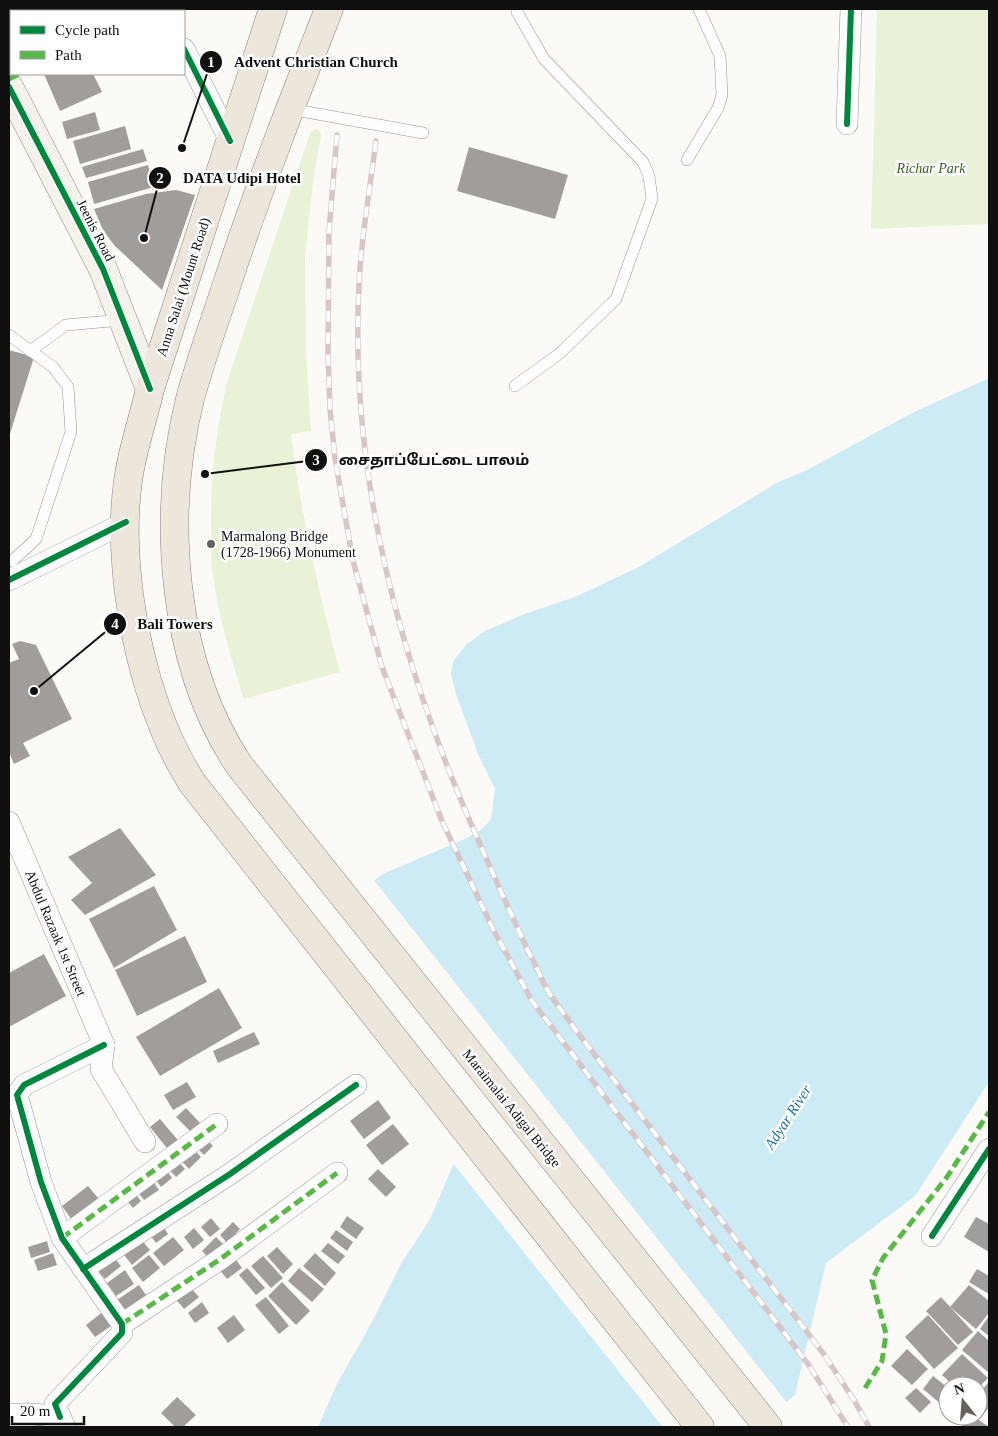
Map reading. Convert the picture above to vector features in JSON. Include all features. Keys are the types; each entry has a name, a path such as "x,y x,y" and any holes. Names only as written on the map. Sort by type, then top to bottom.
{"main road":[{"name":"Anna Salai (Mount Road)","path":"274,9 150,389 128,481 126,522 127,576 136,631 146,673 163,727 180,764 193,784 700,1427"},
{"path":"290,109 329,9"},
{"name":"Maraimalai Adigal Bridge","path":"290,109 240,246 190,400 179,462 174,511 176,563 182,617 191,659 207,704 228,748 257,788 768,1427"}],"street":[{"path":"848,124 851,9"},
{"path":"185,51 230,141"},
{"name":"Jeenis Road","path":"9,87 103,269 150,389"},
{"path":"9,580 126,522"},
{"name":"Abdul Razaak 1st Street","path":"9,822 104,1045"},
{"path":"104,1045 101,1069 145,1142"},
{"path":"62,1422 55,1404 122,1333 122,1324 62,1238 41,1182 17,1095 24,1085 104,1045"},
{"path":"83,1269 230,1174 356,1085"},
{"path":"62,1238 217,1124"},
{"path":"932,1236 989,1149"},
{"path":"122,1324 219,1260 337,1173"},
{"path":"9,1414 34,1414 62,1422"}],"lane":[{"path":"515,386 558,354 616,299 652,199 649,176 643,162 544,58 517,9"},
{"path":"686,160 718,108 722,95 720,56 699,9"},
{"path":"290,109 423,133"},
{"path":"30,350 66,325 122,320"},
{"path":"9,335 53,367 68,387 71,432 36,539 12,561 9,561"},
{"path":"36,539 42,563"}],"green space":[{"name":"Richar Park","path":"877,9 989,9 989,224 871,229"},
{"path":"315,129 320,131 321,136 313,181 305,258 306,354 311,431 291,434 311,554 340,672 244,699 222,623 213,576 211,511 214,456 227,382 307,142 311,132"}],"water":[{"name":"Adyar River","path":"989,378 989,1082 915,1196 826,1263 795,1395 756,1427 318,1427 337,1384 372,1322 401,1264 430,1219 462,1144 469,1076 370,886 385,873 467,838 482,829 491,819 495,789 478,754 456,694 451,674 453,661 467,644 485,631 522,615 577,596 639,567 778,482 807,470 912,413"}],"pier":[{"path":"373,879 788,1404 760,1427 663,1427 452,1162 460,1143 466,1077 451,1041 367,900 368,885"}],"building":[{"path":"9,9 28,9 10,10 10,36"},
{"path":"32,9 60,9 58,10"},
{"path":"100,9 141,9 138,10"},
{"path":"44,75 94,75 102,92 60,111"},
{"path":"95,112 100,130 67,139 62,122"},
{"path":"125,126 131,149 80,164 73,141"},
{"path":"469,147 568,175 555,219 457,191"},
{"path":"143,149 147,161 86,178 82,167"},
{"path":"148,165 154,187 94,204 88,182"},
{"path":"176,190 195,195 162,290 114,245 103,230 94,209 146,194"},
{"path":"9,350 34,357 9,437"},
{"path":"20,641 36,645 72,719 23,743 30,756 14,764 9,752 9,663 19,659 12,644"},
{"path":"120,828 156,875 85,915 71,900 92,883 68,857"},
{"path":"154,886 177,930 114,968 89,919"},
{"path":"185,936 207,982 137,1016 115,970"},
{"path":"44,954 66,996 9,1027 9,973"},
{"path":"219,988 242,1028 160,1076 136,1037"},
{"path":"254,1032 260,1044 218,1063 213,1051"},
{"path":"187,1082 196,1097 173,1110 164,1095"},
{"path":"378,1100 391,1118 364,1139 350,1121"},
{"path":"186,1108 200,1123 191,1132 176,1117"},
{"path":"160,1119 181,1144 170,1152 150,1127"},
{"path":"393,1124 409,1144 382,1165 366,1145"},
{"path":"203,1136 213,1146 204,1155 194,1145"},
{"path":"191,1146 201,1157 189,1169 178,1157"},
{"path":"175,1158 185,1169 176,1177 166,1166"},
{"path":"164,1167 172,1178 161,1187 153,1176"},
{"path":"378,1169 396,1187 386,1197 368,1179"},
{"path":"150,1177 159,1190 144,1200 135,1188"},
{"path":"88,1186 99,1199 72,1220 62,1206"},
{"path":"132,1190 141,1201 133,1208 124,1197"},
{"path":"347,1216 364,1228 356,1239 340,1227"},
{"path":"976,1217 989,1224 989,1252 964,1237"},
{"path":"211,1218 220,1229 210,1237 201,1227"},
{"path":"160,1222 168,1234 156,1243 148,1232"},
{"path":"233,1222 240,1229 227,1243 220,1235"},
{"path":"194,1228 204,1240 193,1249 184,1237"},
{"path":"336,1230 353,1242 347,1251 330,1238"},
{"path":"139,1237 150,1250 132,1265 121,1251"},
{"path":"173,1237 184,1250 164,1266 153,1253"},
{"path":"216,1237 226,1247 212,1261 202,1251"},
{"path":"47,1241 50,1252 31,1258 28,1247"},
{"path":"328,1243 345,1256 338,1264 321,1251"},
{"path":"277,1247 293,1264 283,1274 267,1256"},
{"path":"53,1253 57,1265 38,1271 34,1260"},
{"path":"231,1253 242,1268 227,1279 216,1265"},
{"path":"315,1253 336,1273 325,1286 303,1266"},
{"path":"149,1255 160,1268 143,1282 132,1268"},
{"path":"113,1256 121,1266 105,1279 96,1269"},
{"path":"263,1256 283,1278 271,1288 251,1266"},
{"path":"247,1268 265,1288 256,1295 239,1275"},
{"path":"299,1268 324,1289 312,1302 288,1281"},
{"path":"977,1269 989,1276 989,1294 969,1282"},
{"path":"125,1270 134,1284 116,1296 107,1283"},
{"path":"282,1282 310,1311 296,1325 268,1296"},
{"path":"139,1285 146,1295 124,1310 117,1300"},
{"path":"188,1285 199,1297 184,1309 174,1297"},
{"path":"969,1285 989,1301 989,1313 976,1329 950,1307"},
{"path":"266,1297 289,1326 279,1334 255,1305"},
{"path":"941,1297 973,1332 958,1345 926,1311"},
{"path":"202,1302 209,1313 195,1323 188,1313"},
{"path":"104,1311 114,1324 95,1337 86,1325"},
{"path":"234,1315 245,1330 228,1343 217,1328"},
{"path":"928,1315 958,1348 934,1369 905,1337"},
{"path":"989,1316 989,1336 980,1329"},
{"path":"978,1331 989,1341 989,1373 962,1350"},
{"path":"907,1349 928,1369 912,1385 891,1366"},
{"path":"962,1354 986,1376 943,1376"},
{"path":"933,1376 938,1380 938,1402 923,1389"},
{"path":"989,1381 988,1408 988,1382"},
{"path":"916,1388 931,1402 920,1413 905,1398"},
{"path":"177,1397 196,1415 183,1427 175,1427 161,1413"},
{"path":"988,1426 989,1427 961,1427"}],"railway":[{"path":"337,135 329,231 328,353 330,409 335,459 353,561 382,667 442,821 493,929 532,1001 808,1364 848,1427"},
{"path":"376,141 359,285 358,358 363,431 373,503 387,575 406,646 428,715 454,784 517,928 551,996 823,1353 854,1400 869,1427"}],"marked path":[{"path":"9,79 17,75"},
{"path":"865,1388 882,1361 886,1334 872,1280 883,1258 947,1177 989,1112"},
{"path":"62,1238 217,1124"},
{"path":"122,1324 219,1260 337,1173"}],"cycle path":[{"path":"847,124 851,9"},
{"path":"185,51 230,141"},
{"path":"9,87 103,269 150,389"},
{"path":"9,580 126,522"},
{"path":"60,1417 55,1404 122,1333 122,1324 62,1238 41,1182 17,1095 24,1085 104,1045"},
{"path":"83,1269 230,1174 356,1085"},
{"path":"932,1236 989,1149"}],"place":[{"name":"Advent Christian Church","path":"182,148"},
{"name":"DATA Udipi Hotel","path":"144,238"},
{"name":"சைதாப்பேட்டை பாலம்","path":"205,474"},
{"name":"Marmalong Bridge (1728-1966) Monument","path":"211,544"},
{"name":"Bali Towers","path":"34,691"}]}
